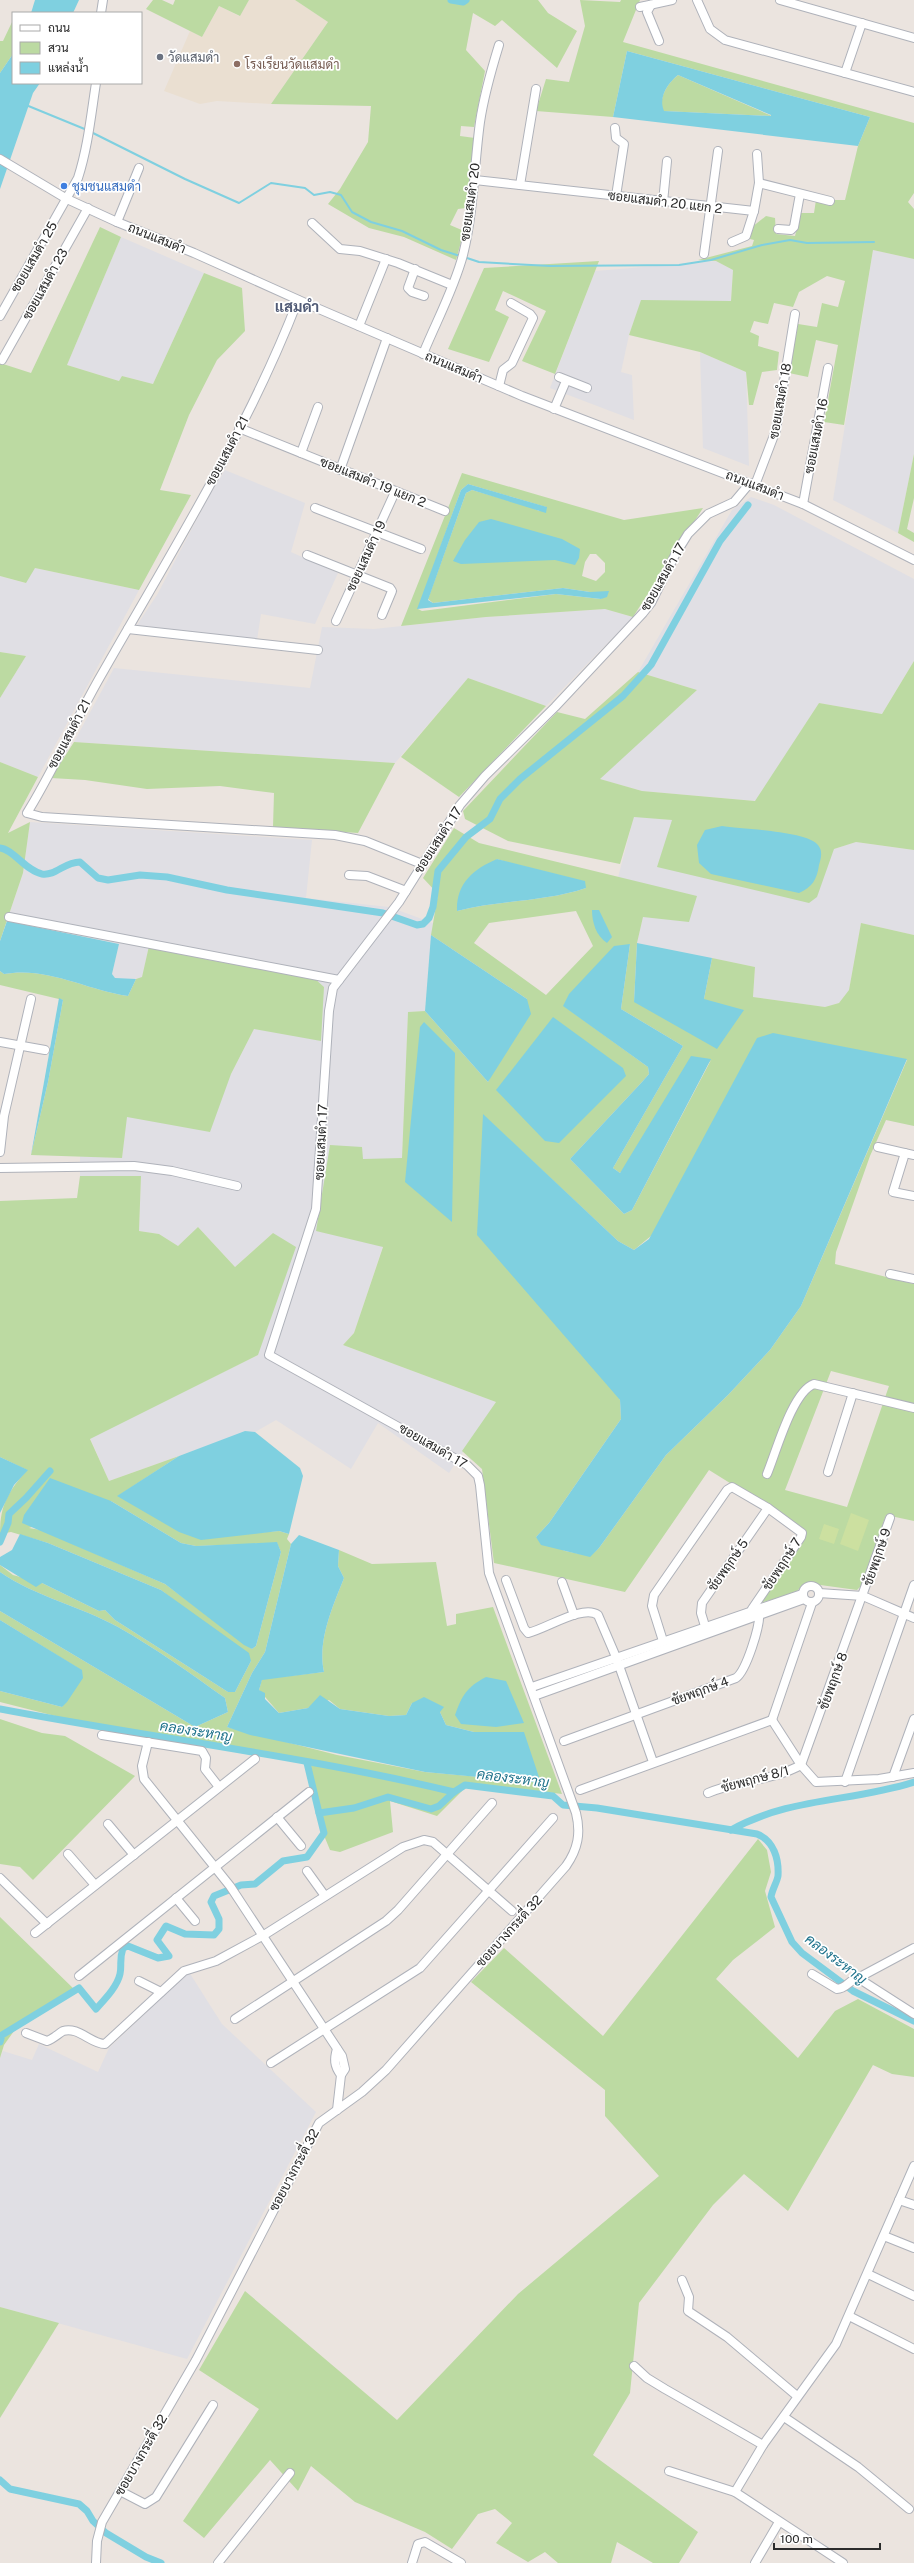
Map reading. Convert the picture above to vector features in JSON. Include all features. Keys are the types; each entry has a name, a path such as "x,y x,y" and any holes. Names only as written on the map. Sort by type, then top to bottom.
{"street":[{"path":"101,12 103,0"},
{"path":"640,7 672,0"},
{"path":"697,0 710,29 725,40 914,92"},
{"path":"780,0 914,38"},
{"path":"651,5 647,12 659,41"},
{"path":"845,73 862,23"},
{"name":"ซอยแสมดำ 20","path":"423,354 462,258 475,180 483,105 488,80 499,45"},
{"name":"ซอยแสมดำ 25","path":"0,316 67,199 84,159 96,84"},
{"path":"520,185 536,89"},
{"path":"615,128 616,138 624,144 616,196"},
{"path":"704,254 718,151"},
{"path":"732,242 746,236 754,211 759,182 757,154"},
{"name":"ถนนแสมดำ","path":"0,159 67,199 117,222 194,253 298,300 554,409 803,504 914,560"},
{"path":"663,202 667,161"},
{"path":"117,222 139,168"},
{"name":"ซอยแสมดำ 20 แยก 2","path":"475,180 710,208 754,211"},
{"path":"759,182 830,201"},
{"path":"778,228 791,230 794,227 800,194"},
{"name":"ซอยแสมดำ 23","path":"2,360 88,208"},
{"path":"312,223 340,249 360,251 386,259 415,269 452,285"},
{"path":"359,326 386,259"},
{"path":"415,269 408,288 412,292 424,296"},
{"name":"ซอยแสมดำ 21","path":"298,300 281,346 239,428 87,700 27,813 42,818 335,835 365,840 422,864"},
{"path":"499,386 503,370 512,363 533,318 530,314 511,303"},
{"name":"ซอยแสมดำ 18","path":"752,484 776,430 795,314"},
{"path":"340,470 387,338"},
{"name":"ซอยแสมดำ 16","path":"803,504 828,368"},
{"path":"554,409 563,379 587,388"},
{"path":"301,453 318,407"},
{"name":"ซอยแสมดำ 19 แยก 2","path":"239,428 444,511"},
{"name":"ซอยแสมดำ 17","path":"576,1813 487,1565 480,1485 474,1470 269,1354 316,1209 329,1010 332,992 339,980 384,924 460,805 485,776 555,707 643,613 651,603 675,555 693,528 708,514 734,502 752,484"},
{"name":"ซอยแสมดำ 19","path":"336,621 395,492"},
{"path":"315,508 376,533 421,549"},
{"path":"307,554 390,588 392,591 382,615"},
{"path":"128,629 318,650"},
{"path":"349,875 367,876 406,891"},
{"path":"10,917 339,980"},
{"path":"0,1152 4,1116 19,1045 31,999"},
{"path":"0,1042 45,1050"},
{"path":"878,1147 914,1155"},
{"path":"905,1153 893,1192 914,1196"},
{"path":"0,1161 0,1168 134,1166 172,1171 237,1186"},
{"path":"890,1274 914,1279"},
{"path":"767,1474 796,1402 809,1386 814,1384 914,1408"},
{"path":"828,1472 853,1393"},
{"path":"663,1641 652,1606 654,1595 727,1490 735,1487 768,1508"},
{"name":"ชัยพฤกษ์ 7","path":"757,1610 802,1535 800,1530 768,1508"},
{"name":"ชัยพฤกษ์ 5","path":"705,1626 701,1613 702,1603 768,1508"},
{"name":"ชัยพฤกษ์ 9","path":"863,1596 890,1518"},
{"path":"506,1580 524,1628 528,1633 574,1615 590,1611 598,1615 616,1657 653,1762"},
{"path":"562,1582 574,1615"},
{"path":"845,1782 914,1585"},
{"path":"803,1596 805,1588 810,1586 816,1588 819,1592 863,1596 914,1618"},
{"path":"772,1720 812,1603 818,1598 819,1592"},
{"path":"534,1696 619,1666 663,1641 686,1637 705,1626 803,1596"},
{"path":"803,1596 812,1603"},
{"name":"ชัยพฤกษ์ 8","path":"801,1765 863,1596"},
{"path":"532,1687 616,1657 642,1653 757,1610"},
{"name":"ชัยพฤกษ์ 4","path":"637,1715 740,1675 757,1630 757,1610"},
{"path":"585,1668 588,1677"},
{"path":"564,1741 637,1715"},
{"path":"893,1777 914,1718"},
{"path":"772,1720 801,1765 816,1782 845,1782 893,1777 914,1773"},
{"path":"580,1790 653,1762 772,1720"},
{"path":"102,1735 202,1751 206,1758 205,1769 219,1787"},
{"path":"148,1742 142,1766 144,1779 179,1819 216,1866 294,1980 342,2056 344,2069 341,2075 337,2110"},
{"path":"35,1933 254,1759"},
{"name":"ชัยพฤกษ์ 8/1","path":"708,1793 729,1785 782,1774 801,1765"},
{"path":"79,1976 309,1792"},
{"path":"235,2019 386,1921 398,1910 492,1803"},
{"name":"ซอยบางกระดี่ 32","path":"96,2563 99,2530 102,2522 196,2360 313,2133 324,2117 337,2110 386,2070 566,1866 575,1850 578,1838 576,1813"},
{"path":"277,1817 301,1846"},
{"path":"271,2063 325,2030 420,1968 553,1818"},
{"path":"108,1824 134,1855"},
{"path":"26,2033 47,2041 63,2032 70,2031 98,2044 105,2044 184,1971 216,1961 264,1935 414,1842 429,1840 512,1911"},
{"path":"68,1854 95,1885"},
{"path":"307,1871 325,1896"},
{"path":"0,1878 47,1924"},
{"path":"176,1898 195,1921"},
{"path":"812,1974 837,1989 844,1987 855,1979 914,1948"},
{"path":"855,1979 914,2014"},
{"path":"139,1981 161,1992"},
{"path":"735,2492 763,2446 797,2396 836,2344 868,2274 914,2166"},
{"path":"899,2200 914,2205"},
{"path":"884,2236 914,2248"},
{"path":"868,2274 914,2296"},
{"path":"682,2280 689,2297 688,2311 727,2337 797,2396"},
{"path":"849,2316 914,2349"},
{"path":"634,2366 641,2373 665,2390 763,2446"},
{"path":"120,2491 145,2504 156,2497 213,2405"},
{"path":"784,2417 858,2467 909,2509"},
{"path":"669,2471 735,2492 843,2563"},
{"path":"218,2563 290,2473"},
{"path":"755,2563 779,2522"},
{"path":"412,2563 418,2544 425,2542 461,2563"}],"shaded area":[{"name":"โรงเรียนวัดแสมดำ","path":"249,0 295,0 328,22 271,104 217,101 200,104 164,91 190,31 202,37 219,6 239,16"},
{"path":"121,237 204,273 153,384 122,376 119,381 67,365"},
{"path":"873,250 914,259 914,454 898,533 833,500"},
{"path":"716,261 733,270 731,301 641,301 629,335 621,372 632,375 634,420 550,388 595,271"},
{"path":"700,352 746,372 749,466 703,448"},
{"path":"225,470 305,503 291,552 338,573 315,624 261,614 257,640 137,625 157,595 208,498"},
{"path":"751,497 774,505 914,579 914,661 882,714 819,703 756,801 642,791 599,779 697,690 638,672 732,510"},
{"path":"35,568 139,590 38,777 0,762 0,698 26,656 0,652 0,576 25,583"},
{"path":"605,609 633,617 546,706 468,678 395,763 74,742 114,668 310,688 322,627 374,629 486,617"},
{"path":"634,816 672,820 834,849 856,842 914,850 914,935 861,923 849,990 839,1003 825,1007 753,997 755,967 637,943 643,917 609,912"},
{"path":"30,822 312,840 306,898 389,907 433,923 425,1011 408,1012 402,1159 363,1159 330,1145 379,1245 383,1246 354,1333 343,1345 496,1402 449,1473 378,1423 351,1469 276,1420 255,1432 245,1432 109,1481 90,1438 258,1355 273,1233 235,1267 198,1227 178,1246 159,1234 139,1231 141,1176 80,1176 80,1156 122,1158 126,1117 231,1074 254,1029 209,960 149,946 142,978 127,980 115,978 112,974 119,944 7,921 23,873"},
{"path":"189,1972 222,2024 316,2112 187,2359 0,2307 0,2058 3,2051 32,2060 39,2044 98,2072 109,2048"}],"green space":[{"path":"153,0 162,0 173,5 175,0 249,0 240,16 219,6 202,37 146,9"},
{"path":"295,0 538,0 548,13 577,31 557,68 502,20 495,26 473,13 466,50 485,71 474,127 461,126 460,136 475,138 466,208 458,209 450,225 464,231 456,260 404,237 369,228 328,204 340,189 368,142 371,106 271,104 328,22"},
{"path":"580,0 620,2 621,0 640,0 623,42 914,123 914,193 908,202 914,209 914,259 873,250 844,425 824,422 838,345 816,340 808,377 789,373 798,324 817,327 822,303 838,307 845,281 827,276 799,292 793,307 774,303 768,324 754,321 750,332 759,336 758,346 779,352 777,370 762,372 753,405 749,405 746,372 700,352 629,335 641,300 731,301 733,270 716,261 698,260 752,246 754,240 750,239 752,227 766,216 775,218 776,234 795,236 801,213 814,213 816,200 845,200 858,146 870,117 627,51 613,117 536,111 546,79 569,82 585,26"},
{"path":"12,22 12,55 0,73 0,41 3,41"},
{"path":"678,75 772,116 663,111 662,101 665,91"},
{"path":"100,227 121,237 67,365 119,381 122,376 153,384 204,273 242,288 245,331 217,360 189,415 160,490 191,495 139,590 35,568 26,583 0,576 0,363 31,373"},
{"path":"599,261 555,374 522,361 546,311 503,291 495,310 509,317 489,362 448,349 484,268"},
{"path":"914,454 914,498 907,529 914,533 914,542 898,533"},
{"path":"462,473 624,520 703,508 633,617 605,609 486,617 401,626","holes":["468,484 546,507 539,511 531,507 472,490 466,493 428,599 433,603 563,588 590,592 608,592 601,599 556,594 422,611 418,609 461,490","590,554 596,554 605,563 605,572 596,581 582,576 585,562"]},
{"path":"0,652 26,656 0,698"},
{"path":"914,661 914,850 856,842 834,849 817,897 809,903 657,867 672,820 634,817 620,864 508,841 465,819 463,811 557,712 585,719 638,672 697,690 600,779 642,791 755,801 819,703 882,714"},
{"path":"468,678 546,706 459,797 401,757"},
{"path":"74,742 395,763 358,833 273,827 274,793 220,786 147,789 85,780 51,778"},
{"path":"0,762 38,777 8,833 30,822 23,873 0,941"},
{"path":"454,828 479,843 697,896 689,922 643,917 637,943 634,1002 704,999 712,958 755,967 753,997 825,1007 839,1003 849,990 861,923 914,935 914,1126 886,1120 870,1156 836,1252 835,1264 914,1284 914,1521 886,1515 861,1586 857,1590 813,1584 800,1588 795,1593 760,1603 806,1534 804,1529 709,1470 625,1592 494,1563 482,1469 462,1451 496,1402 343,1345 354,1333 383,1247 316,1231 330,1145 362,1147 363,1159 402,1158 408,1012 425,1011 488,1082 527,999 431,935 438,894 423,878","holes":["497,859 586,888 570,893 538,899 473,907 457,911","576,911 593,946 546,995 474,943 489,923","630,944 621,1009 683,1046 613,1168 620,1173 711,1060 632,1210 624,1214 570,1159 649,1074 648,1067 564,1006","873,1053 907,1060 801,1306 770,1350 728,1395 666,1455 599,1548 590,1556 565,1551 536,1537 549,1523 621,1419 620,1400 483,1115 618,1241 634,1250","831,1371 889,1386 847,1507 785,1490"]},
{"path":"149,946 209,960 314,978 324,987 321,1041 254,1029 231,1074 210,1132 127,1117 122,1158 31,1155 48,1082 63,1000 0,985 0,971 4,974 20,972 51,976 128,996 136,979 142,977"},
{"path":"80,1176 141,1176 139,1231 159,1234 178,1246 198,1227 235,1267 273,1233 296,1247 258,1355 90,1439 109,1481 179,1456 118,1496 240,1534 279,1531 289,1534 287,1539 291,1544 265,1652 252,1673 227,1727 337,1755 425,1772 524,1781 524,1732 474,1732 446,1725 440,1712 412,1703 406,1715 389,1716 340,1709 329,1700 308,1708 279,1713 259,1690 262,1679 324,1672 322,1660 324,1636 331,1612 344,1578 338,1566 339,1550 372,1564 436,1562 447,1626 456,1624 456,1614 493,1607 562,1794 463,1782 462,1791 437,1816 390,1801 393,1832 340,1852 330,1850 318,1821 306,1765 308,1759 71,1720 0,1702 0,1691 62,1707 81,1670 0,1620 0,1611 195,1727 228,1712 225,1698 159,1652 118,1627 14,1581 0,1572 0,1565 13,1575 42,1583 99,1611 105,1610 115,1620 228,1692 235,1692 251,1661 161,1590 48,1543 11,1532 0,1534 0,1524 6,1499 27,1470 0,1457 0,1201 77,1198","holes":["111,1501 181,1543 196,1546 277,1543 281,1552 256,1646 252,1649 165,1584 41,1530 29,1528"]},
{"path":"851,1513 869,1520 858,1551 840,1544"},
{"path":"824,1524 839,1529 834,1544 819,1539"},
{"path":"0,1719 42,1733 65,1736 135,1776 33,1880 20,1867 0,1864"},
{"path":"758,1839 767,1850 771,1872 765,1891 775,1927 733,1960 716,1979 798,2058 835,2011 858,1999 914,2029 914,2077 892,2074 873,2065 788,2211 744,2174 713,2205 639,2303 630,2393 593,2455 698,2532 679,2563 653,2563 617,2542 611,2563 558,2563 545,2552 528,2562 496,2543 512,2523 495,2509 478,2514 452,2549 425,2532 355,2502 311,2466 298,2491 270,2460 204,2538 183,2521 259,2409 199,2370 245,2291 397,2420 518,2294 659,2176 605,2116 605,2090 471,1982 504,1948 603,2036"},
{"path":"0,1917 77,1992 14,2031 4,2045 0,2058"},
{"path":"0,2307 59,2323 0,2418"}],"water":[{"path":"35,0 79,0 73,12 31,12"},
{"path":"627,51 870,117 858,146 613,117","holes":["678,75 771,115 664,111 662,101 668,86"]},
{"path":"12,55 12,84 39,84 33,93 0,189 0,73"},
{"path":"468,484 547,507 546,513 472,490 466,493 428,600 433,603 563,588 590,592 609,591 607,597 601,599 556,594 417,609 461,490"},
{"path":"491,519 562,539 580,549 579,558 575,565 555,560 461,564 453,561 465,540 479,522"},
{"path":"722,826 773,831 811,840 820,847 821,852 815,879 811,885 799,893 711,874 699,863 697,845 705,830"},
{"path":"497,859 585,881 586,888 570,893 538,899 473,907 457,911 457,901 463,885 480,868"},
{"path":"592,910 599,910 612,937 607,943 597,933"},
{"path":"7,921 119,944 112,974 115,978 136,979 128,996 35,973 20,972 4,974 0,971 0,941"},
{"path":"431,935 527,999 531,1014 488,1082 425,1011"},
{"path":"637,943 712,958 704,999 744,1010 717,1049 634,1002"},
{"path":"630,944 621,1009 683,1046 613,1168 620,1173 691,1056 711,1059 632,1210 624,1214 570,1159 649,1074 648,1067 563,1006 569,994 614,946"},
{"path":"59,998 63,1000 48,1082 31,1155"},
{"path":"553,1017 623,1068 626,1076 559,1143 545,1141 496,1090"},
{"path":"424,1022 455,1053 452,1222 405,1182 420,1027"},
{"path":"773,1033 907,1059 801,1306 770,1350 728,1395 666,1455 599,1548 590,1557 541,1545 536,1537 549,1523 621,1419 620,1400 477,1235 483,1114 618,1241 634,1250 649,1239 757,1038"},
{"path":"245,1431 255,1432 300,1468 303,1476 289,1534 279,1531 201,1540 179,1532 117,1496 179,1456"},
{"path":"0,1457 28,1470 14,1485 0,1513"},
{"path":"50,1478 111,1501 181,1543 196,1546 277,1542 281,1552 256,1646 252,1649 244,1645 165,1584 22,1523 24,1515"},
{"path":"20,1534 48,1543 161,1590 249,1653 251,1661 235,1692 228,1692 115,1620 105,1610 99,1611 42,1583 36,1587 0,1565 0,1557 12,1550"},
{"path":"299,1535 339,1550 338,1566 344,1578 331,1612 324,1636 322,1660 324,1672 262,1680 259,1690 265,1693 265,1699 279,1713 308,1708 320,1695 340,1709 389,1716 406,1715 412,1703 424,1697 444,1707 440,1712 446,1725 474,1732 524,1732 541,1783 425,1772 250,1735 227,1727 252,1673 265,1652 291,1544"},
{"path":"0,1572 28,1588 89,1613 132,1635 225,1698 228,1712 195,1727 0,1611"},
{"path":"0,1620 82,1670 83,1678 62,1707 0,1691"},
{"path":"486,1677 506,1681 524,1723 496,1727 461,1724 455,1715 460,1702 466,1692 474,1684"}],"waterway":[{"path":"451,0 463,2 466,0"},
{"path":"26,105 87,130"},
{"path":"91,132 185,179 239,203 271,183 305,188 314,195 330,192 341,195 352,212 371,222 402,231 441,250 460,256"},
{"path":"464,257 479,262 550,266 679,265 711,260 762,245 790,240 807,243 874,242"},
{"path":"0,848 10,852 31,869 42,874 52,873 69,864 80,862 98,878 108,880 140,875 167,877 227,890 383,913 417,925 423,924 429,918 433,907 438,871 466,837 490,819 500,799 520,779 623,696 651,665 720,541 748,505"},
{"path":"0,1542 8,1523 9,1514 26,1498 50,1471"},
{"name":"คลองระหาญ","path":"0,1709 341,1768 454,1792 465,1785 553,1796 563,1805 597,1808 757,1834 768,1841 774,1851 778,1863 777,1881 771,1897 792,1942 802,1953 853,1991 914,2021"},
{"path":"307,1763 319,1813"},
{"path":"731,1830 753,1819 776,1811 868,1793 914,1782"},
{"path":"0,2042 2,2035 79,1988 96,2009 116,1984 121,1971 121,1956 123,1948 128,1946 158,1958 169,1956 157,1940 166,1926 185,1934 214,1935 219,1929 219,1919 211,1902 214,1896 241,1885 255,1884 283,1861 307,1857 324,1833 319,1813 354,1808 388,1797 431,1809 439,1806 454,1792"},
{"path":"0,2480 10,2489 79,2504 87,2511 93,2521 106,2533 146,2557 161,2563"}],"place":[{"name":"วัดแสมดำ","path":"160,57"},
{"name":"โรงเรียนวัดแสมดำ","path":"237,64"},
{"name":"ชุมชนแสมดำ","path":"64,186"}],"district":[{"name":"แสมดำ","path":"297,306"}]}
